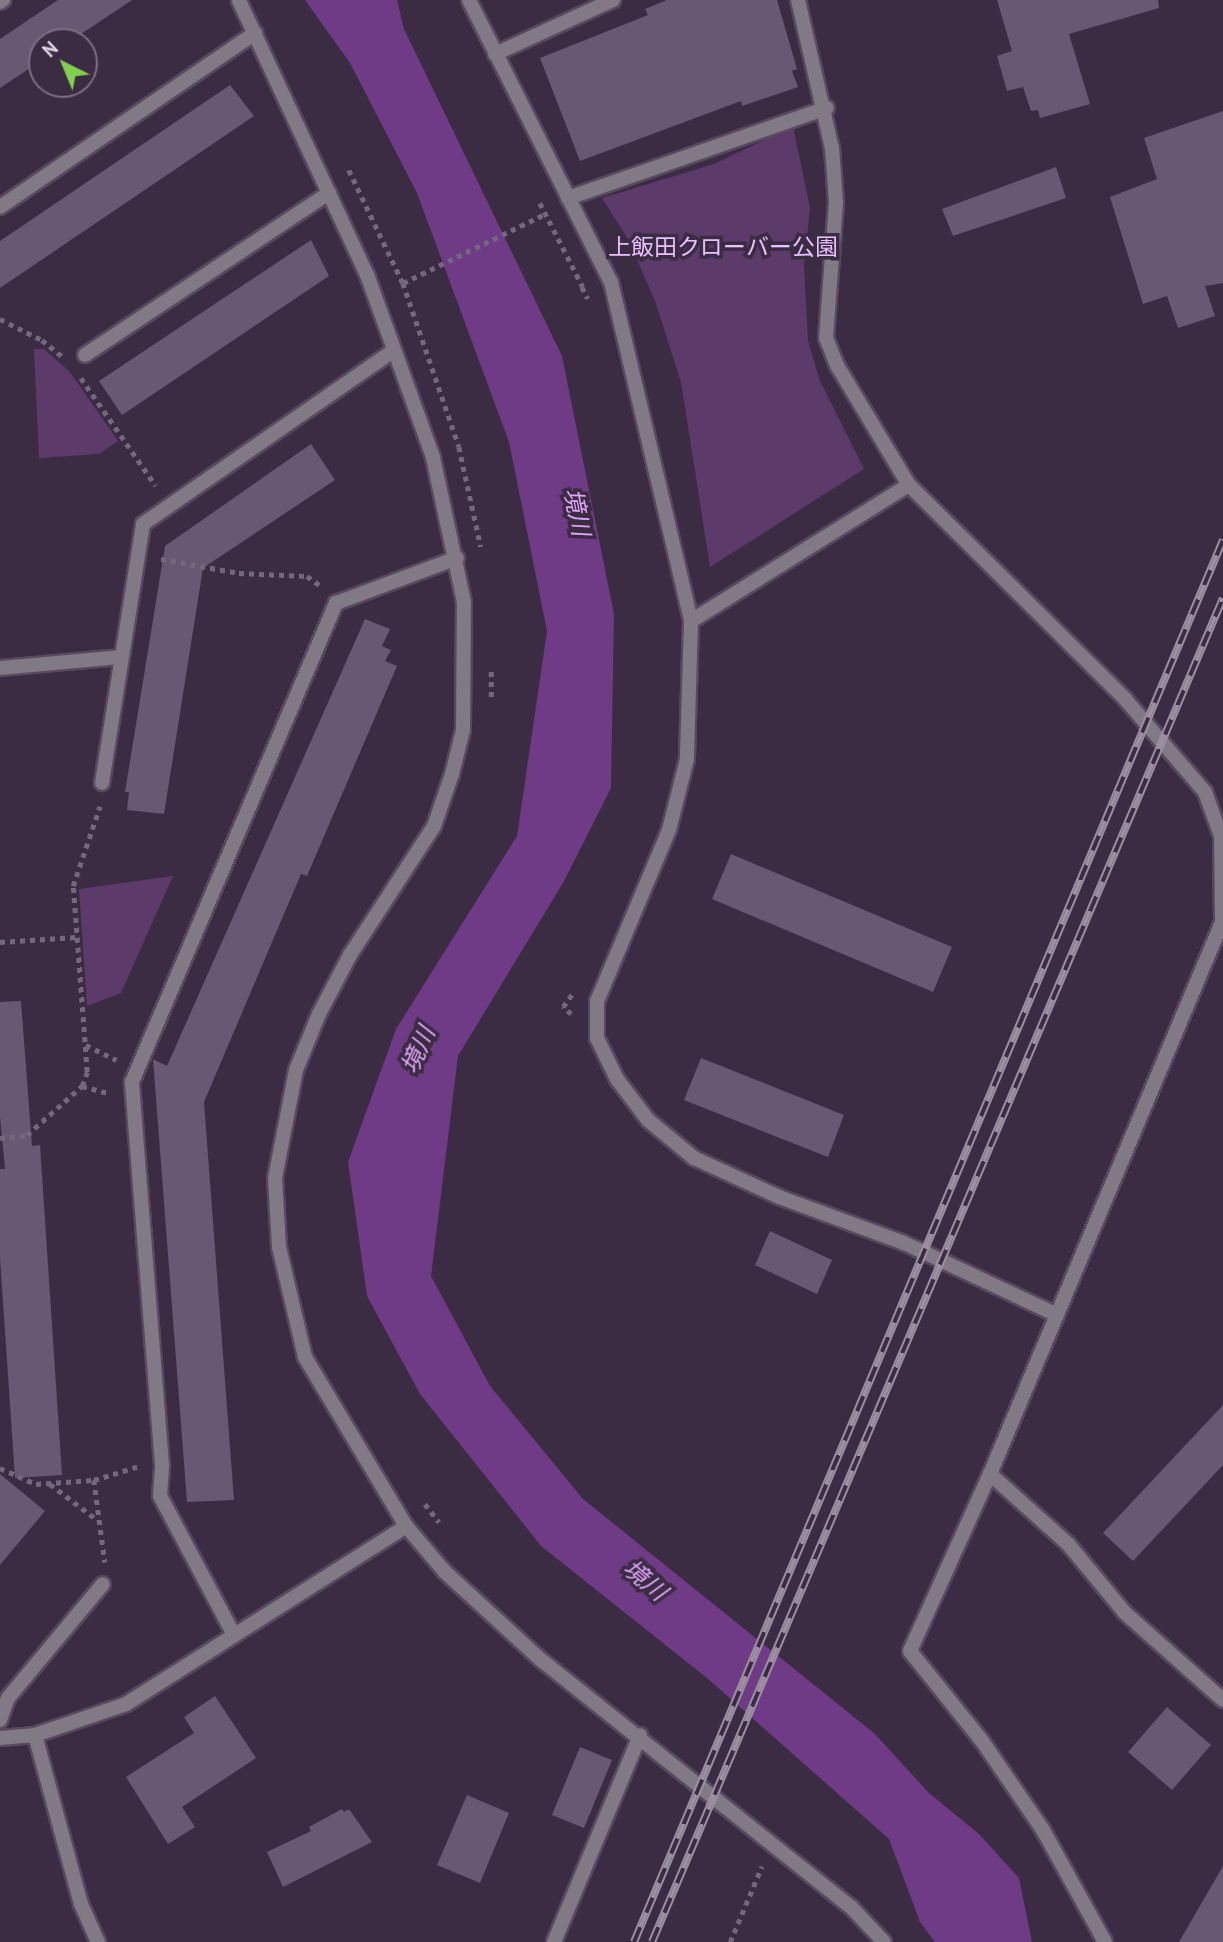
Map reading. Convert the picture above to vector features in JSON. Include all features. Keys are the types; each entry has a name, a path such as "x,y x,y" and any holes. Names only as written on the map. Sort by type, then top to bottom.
{"street":[{"path":"239,0 367,275 433,457 457,558 466,666 463,730 452,774 434,826 350,955 319,1014 296,1070 275,1178 279,1247 305,1357 406,1525 445,1572 540,1660 640,1735 851,1907 884,1942"},
{"path":"469,0 611,282 691,621 687,759 669,830 597,1001 597,1038 617,1079 648,1120 694,1157 779,1197 904,1243 1057,1315"},
{"path":"495,54 613,0"},
{"path":"798,0 827,108 835,202 826,338 858,404 909,485 1125,699 1205,792 1221,836 1223,919 990,1474 910,1651 982,1741 1043,1830 1105,1942"},
{"path":"0,207 255,33"},
{"path":"568,198 827,108"},
{"path":"85,355 329,193"},
{"path":"102,783 134,561 143,524 168,503 394,350"},
{"path":"691,621 909,485"},
{"path":"234,1635 160,1496 162,1465 132,1082 337,603 457,558"},
{"path":"0,668 121,657"},
{"path":"990,1474 1069,1545 1125,1613 1223,1700"},
{"path":"0,1738 35,1734 126,1704 406,1525"},
{"path":"0,1720 8,1698 103,1584"},
{"path":"35,1734 81,1904 98,1942"},
{"path":"554,1942 640,1735"}],"path":[{"path":"403,283 545,214"},
{"path":"582,287 593,310"},
{"path":"0,319 42,340 71,364"},
{"path":"79,375 168,503"},
{"path":"134,561 164,559 239,573 307,576 337,603"},
{"path":"0,1138 27,1136 82,1086 87,1072 73,886 100,806 102,783"},
{"path":"0,942 77,937"},
{"path":"578,985 563,1006 597,1038"},
{"path":"86,1045 137,1069"},
{"path":"0,1468 36,1484 94,1480 131,1466 162,1465"},
{"path":"94,1480 97,1519 106,1556 103,1584"},
{"path":"49,1483 97,1519"},
{"path":"730,1942 771,1842"}],"green space":[{"name":"上飯田クローバー公園","path":"793,126 810,208 804,265 808,341 820,381 864,469 710,567 681,382 655,301 628,239 602,198 714,164"},
{"path":"34,349 44,349 70,372 118,441 99,454 39,458"},
{"path":"173,876 121,993 87,1006 79,889"}],"water":[{"name":"境川","path":"305,0 397,0 404,29 562,356 614,614 611,788 563,883 458,1056 431,1276 490,1386 583,1499 875,1734 929,1793 979,1834 1019,1878 1032,1942 935,1942 920,1922 889,1839 707,1678 541,1546 420,1394 367,1296 348,1162 396,1029 517,836 547,631 509,442 417,193 350,63"}],"building":[{"path":"58,0 132,0 90,28 28,28 28,69 0,88 0,39"},
{"path":"667,0 777,0 797,69 792,71 798,87 742,106 741,101 580,161 540,58 648,15 645,9"},
{"path":"997,0 1158,0 1159,8 1069,34 1090,104 1040,118 1038,110 1031,111 1023,87 1007,91 997,56 1012,51"},
{"path":"230,85 254,116 0,288 0,241"},
{"path":"1223,111 1223,283 1205,286 1215,316 1178,328 1167,296 1143,304 1110,197 1157,179 1144,138"},
{"path":"1056,167 1066,198 953,236 942,209"},
{"path":"311,240 329,276 122,415 99,381"},
{"path":"311,444 335,480 203,568 164,814 127,810 129,792 125,792 165,546"},
{"path":"365,619 390,629 382,646 391,650 385,661 397,666 307,876 301,874 204,1102 234,1500 187,1502 153,1059 167,1066"},
{"path":"731,854 952,947 933,992 712,899"},
{"path":"21,1001 32,1146 40,1145 62,1475 15,1478 0,1258 0,1169 5,1169 0,1117 0,1002"},
{"path":"701,1058 844,1115 828,1157 684,1100"},
{"path":"770,1231 832,1260 817,1294 755,1265"},
{"path":"1223,1405 1223,1465 1133,1561 1103,1533"},
{"path":"0,1474 45,1511 0,1565"},
{"path":"215,1696 256,1758 182,1807 195,1827 168,1844 126,1777 194,1733 184,1717"},
{"path":"1167,1707 1211,1745 1172,1790 1128,1752"},
{"path":"580,1747 612,1760 584,1828 552,1815"},
{"path":"467,1795 509,1813 480,1883 437,1865"},
{"path":"342,1809 344,1812 349,1809 372,1842 283,1887 267,1852 311,1831 309,1827"},
{"path":"1223,1866 1223,1942 1179,1942"}],"railway":[{"path":"634,1942 1223,540"},
{"path":"652,1942 1223,598"}]}
